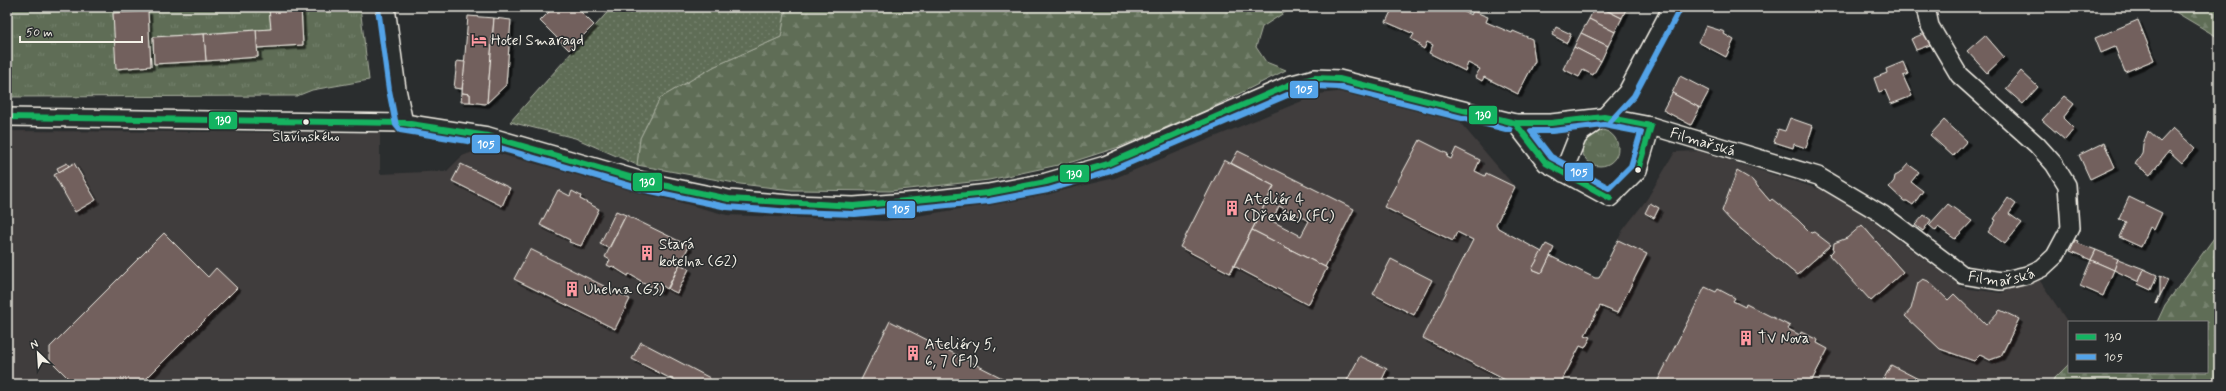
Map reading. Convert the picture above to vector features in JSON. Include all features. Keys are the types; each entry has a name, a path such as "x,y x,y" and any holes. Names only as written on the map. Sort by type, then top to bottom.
{"street":[{"path":"386,7 397,89 404,124"},
{"path":"1563,172 1582,132 1604,117 1627,92 1672,7"},
{"name":"Filmařská","path":"1515,123 1551,123 1604,117 1650,126 1818,176 1882,214 1963,275 2001,281 2027,275 2042,268 2055,256 2070,228 2067,185 2054,164 2037,145 1959,75 1930,26 1926,7"},
{"path":"7,117 404,124 488,136 643,181 729,199 791,204 854,206 980,194 1046,182 1105,165 1289,85 1315,78 1339,79 1515,123 1546,163 1610,198 1638,170 1650,126"}],"shaded area":[{"path":"1345,91 1457,119 1515,187 1496,223 1498,228 1542,252 1546,244 1552,246 1554,248 1551,256 1595,278 1599,278 1623,230 1647,199 1675,152 1698,151 1822,190 1866,216 1963,288 2001,293 2038,278 2068,323 2068,365 2049,384 7,384 7,131 380,133 380,174 447,171 462,156 481,149 727,215 886,221 1034,197 1115,178 1319,94"}],"green space":[{"path":"7,7 273,7 269,9 271,29 153,37 155,64 258,57 257,48 303,45 301,7 360,7 369,80 312,90 297,96 7,97","holes":["147,11 151,66 117,69 113,13"]},
{"path":"612,7 786,7 781,37 715,66 660,98 640,138 637,165 575,138 510,122"},
{"path":"786,7 1293,7 1262,27 1256,47 1266,62 1286,70 1203,112 1119,147 1072,162 989,180 890,191 792,190 740,184 637,165 640,138 660,98 715,66 781,37"},
{"path":"2167,7 2219,7 2219,38"},
{"path":"1604,130 1613,135 1617,141 1617,155 1613,161 1604,166 1596,166 1587,161 1583,155 1582,144 1587,135 1593,131"},
{"path":"2219,231 2219,384 2049,384 2068,365 2068,373 2208,373 2208,321 2157,321 2165,305"}],"building":[{"path":"301,7 303,45 257,48 256,30 271,29 269,9"},
{"path":"554,7 576,7 594,25 569,50 540,21"},
{"path":"1393,7 1454,7 1471,15 1473,11 1488,17 1486,22 1512,33 1513,31 1532,39 1535,61 1518,94 1484,77 1482,81 1475,77 1480,69 1468,63 1465,71 1429,53 1433,45 1427,42 1424,49 1419,46 1420,44 1411,39 1414,34 1386,22"},
{"path":"1595,7 1600,7 1622,18 1615,32 1589,19"},
{"path":"1600,7 1627,7 1622,18"},
{"path":"148,11 151,66 116,69 113,13"},
{"name":"Hotel Smaragd","path":"468,16 494,18 487,103 485,104 470,102 470,94 462,93"},
{"path":"494,18 511,20 506,85 487,103"},
{"path":"1589,19 1615,32 1608,46 1581,33"},
{"path":"2138,20 2154,60 2125,72 2115,47 2101,53 2095,38"},
{"path":"1706,26 1725,32 1724,34 1734,40 1726,57 1698,42"},
{"path":"1556,27 1571,34 1567,43 1552,35"},
{"path":"256,30 258,57 206,61 204,34"},
{"path":"1581,33 1608,46 1601,61 1574,47"},
{"path":"1925,33 1930,45 1916,50 1911,39"},
{"path":"204,34 206,61 154,64 153,37"},
{"path":"1985,35 2004,57 1987,73 1967,51"},
{"path":"1574,47 1601,61 1593,75 1583,70 1579,77 1563,69"},
{"path":"457,61 465,62 462,89 454,88"},
{"path":"1903,62 1908,74 1903,76 1912,96 1891,104 1885,90 1879,92 1874,78 1887,73 1886,69"},
{"path":"2021,71 2038,87 2023,104 2006,89"},
{"path":"1680,76 1709,91 1700,108 1672,93"},
{"path":"462,93 470,94 470,102 461,102"},
{"path":"1672,93 1700,108 1691,125 1663,110"},
{"path":"2064,96 2074,104 2063,118 2074,129 2065,140 2042,120"},
{"path":"1790,118 1813,126 1806,148 1794,144 1793,148 1774,142 1778,129 1785,131"},
{"path":"1944,120 1967,141 1953,156 1930,135"},
{"path":"2173,128 2195,148 2182,163 2169,151 2150,175 2135,164 2142,154 2143,144 2148,131 2160,142"},
{"path":"1420,140 1448,154 1447,157 1451,159 1456,148 1480,160 1475,171 1485,176 1486,173 1515,187 1496,224 1498,228 1542,252 1532,269 1542,273 1550,256 1595,278 1599,278 1618,240 1647,254 1617,313 1600,306 1585,335 1591,337 1585,348 1580,346 1560,384 1513,384 1423,338 1473,240 1457,232 1453,241 1384,207"},
{"path":"2104,143 2115,167 2090,179 2079,155"},
{"path":"1238,151 1354,209 1325,267 1252,230 1274,186 1231,163","holes":["1279,206 1309,221 1301,236 1272,221"]},
{"name":"Ateliér 4 (Dřevák) (FC)","path":"1224,160 1274,186 1230,273 1180,247"},
{"path":"67,163 69,166 59,172 57,168"},
{"path":"74,163 96,200 75,212 54,175"},
{"path":"461,164 510,188 502,206 452,181"},
{"path":"1908,164 1919,172 1911,182 1923,191 1913,205 1907,201 1904,201 1889,187 1894,181 1895,176 1899,174"},
{"path":"1737,171 1752,180 1770,201 1772,199 1798,220 1811,233 1814,232 1831,245 1797,275 1731,221 1722,211"},
{"path":"558,190 570,196 572,191 581,196 580,199 599,209 581,246 569,242 570,240 540,225"},
{"path":"2129,197 2162,213 2154,230 2150,227 2141,247 2119,237 2126,222 2119,219"},
{"path":"2008,198 2016,204 2009,214 2022,223 2005,244 1988,232 1996,220 1994,219"},
{"path":"1650,203 1659,208 1654,218 1645,213"},
{"path":"1948,204 1972,221 1955,239 1938,227 1936,231 1929,225"},
{"path":"616,211 626,215 609,248 600,244"},
{"name":"Stará kotelna (G2)","path":"626,215 689,246 667,289 663,286 660,292 656,290 657,289 640,282 641,281 629,274 628,276 612,266 607,265 610,260 605,257"},
{"path":"1924,215 1931,220 1923,231 1915,225"},
{"path":"1862,225 1903,272 1871,301 1829,255 1833,251 1834,243 1847,238"},
{"path":"1252,230 1327,268 1308,305 1234,266"},
{"path":"164,233 208,277 216,268 237,288 141,384 74,384 50,360 50,347"},
{"path":"2075,240 2078,241 2077,243 2096,250 2091,260 2070,251"},
{"path":"1546,244 1554,248 1542,273 1532,269"},
{"name":"Uhelna (G3)","path":"530,249 630,299 615,329 514,279"},
{"path":"2096,250 2118,259 2114,270 2091,260"},
{"path":"1391,259 1432,280 1414,315 1373,294"},
{"path":"2118,259 2144,269 2139,282 2114,270"},
{"path":"2091,260 2114,270 2103,296 2080,286"},
{"path":"680,264 689,269 677,293 668,289"},
{"path":"2144,269 2157,275 2151,290 2138,284"},
{"path":"2160,276 2168,280 2156,304 2160,294"},
{"path":"1923,279 1928,281 1948,300 1954,294 1986,325 2000,310 2019,319 2001,356 1990,360 1980,355 1974,361 1940,349 1905,316 1911,309 1918,283"},
{"name":"TV Nova","path":"1705,287 1716,292 1718,289 1735,298 1733,301 1745,307 1746,304 1790,326 1788,329 1800,335 1801,332 1818,340 1817,343 1828,349 1810,384 1656,384"},
{"name":"Ateliéry 5, 6, 7 (F1)","path":"890,321 1014,384 859,384"},
{"path":"641,342 710,378 707,384 681,384 632,359"},
{"path":"1360,356 1387,369 1380,384 1345,384"},
{"path":"1891,365 1928,384 1881,384"}],"transit line":[{"name":"105","path":"378,8 389,90 396,125 400,130 486,144 641,189 727,207 791,212 855,214 989,201 1048,190 1108,172 1292,93 1316,86 1338,87 1510,130"},
{"name":"105","path":"1610,122 1634,96 1679,11"},
{"name":"130","path":"7,117 404,123 488,136 643,181 729,199 854,206 988,193 1046,182 1105,165 1289,85 1315,78 1339,79 1515,123 1551,123 1604,117 1651,126 1638,170"},
{"name":"130","path":"1515,123 1546,163 1610,198"},
{"name":"105","path":"1604,125 1641,132 1631,166 1609,188 1551,157 1531,131 1552,131 1604,125"}],"place":[{"name":"Hotel Smaragd","path":"479,40"},
{"name":"Slavínského","path":"306,122"},
{"name":"Ateliér 4 (Dřevák) (FC)","path":"1232,208"},
{"name":"Stará kotelna (G2)","path":"647,253"},
{"name":"Uhelna (G3)","path":"572,289"},
{"name":"TV Nova","path":"1746,338"},
{"name":"Ateliéry 5, 6, 7 (F1)","path":"913,353"}]}
